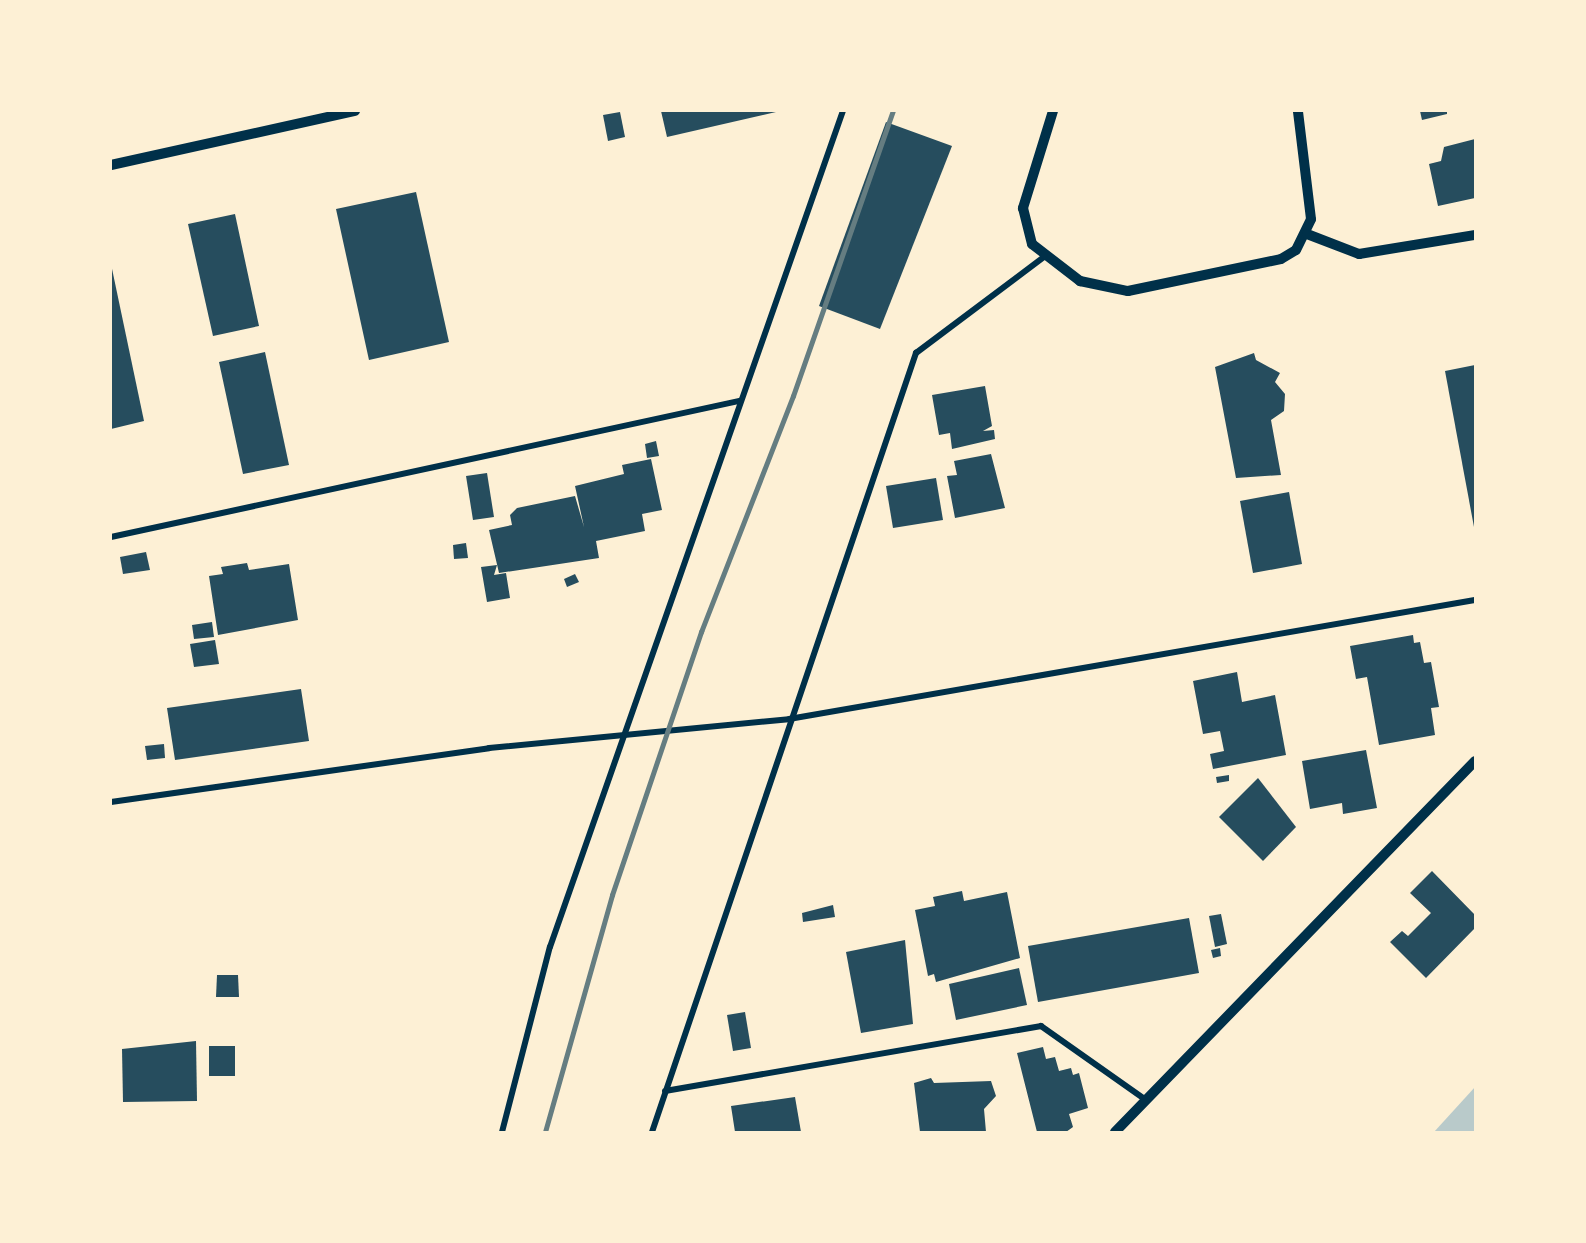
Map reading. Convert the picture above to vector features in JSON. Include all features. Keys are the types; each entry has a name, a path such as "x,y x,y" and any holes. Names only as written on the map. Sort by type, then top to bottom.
{"street":[{"path":"111,165 355,111"},
{"path":"502,1132 550,947 739,401 843,111"},
{"path":"1053,111 1023,208 1032,244 1080,281 1128,291 1281,259 1296,250 1307,234 1310,190 1298,111"},
{"path":"1307,234 1359,254 1475,235"},
{"path":"652,1132 789,719 916,353 1045,255"},
{"path":"111,537 739,401"},
{"path":"111,802 624,733 789,719 1475,600"},
{"path":"1115,1132 1475,761"},
{"path":"665,1091 1041,1026 1146,1100"}],"shaded area":[{"path":"1475,1087 1475,1132 1434,1132"}],"building":[{"path":"661,111 776,111 776,112 667,137"},
{"path":"1420,111 1447,111 1447,114 1422,120"},
{"path":"620,112 625,137 608,141 603,115"},
{"path":"886,122 952,146 880,329 819,306"},
{"path":"1475,139 1475,198 1438,206 1429,164 1441,161 1444,147"},
{"path":"416,192 449,342 369,360 336,209"},
{"path":"235,214 259,326 213,336 188,224"},
{"path":"111,264 144,421 111,429"},
{"path":"265,352 289,465 243,474 219,362"},
{"path":"1254,353 1256,360 1280,373 1275,382 1285,394 1284,411 1271,420 1281,475 1236,478 1215,367"},
{"path":"1475,365 1475,527 1474,527 1445,371"},
{"path":"985,386 992,426 983,431 994,430 995,439 952,449 950,433 939,435 932,395"},
{"path":"656,441 659,456 647,458 645,444"},
{"path":"991,454 1005,508 955,518 947,476 957,475 954,461"},
{"path":"651,459 662,510 642,514 645,531 596,541 599,558 499,573 489,530 512,525 510,515 517,508 575,496 584,527 575,486 624,474 622,465"},
{"path":"487,473 494,517 473,520 466,476"},
{"path":"936,478 943,520 893,528 886,486"},
{"path":"1289,492 1302,564 1253,573 1240,501"},
{"path":"466,543 468,558 454,559 453,545"},
{"path":"146,552 150,570 123,574 120,557"},
{"path":"247,563 249,570 289,564 298,620 218,635 209,576 223,574 221,567"},
{"path":"497,565 494,575 506,573 510,598 487,602 481,567"},
{"path":"575,574 579,582 567,587 564,579"},
{"path":"212,622 214,637 194,639 192,625"},
{"path":"1413,635 1414,643 1420,642 1424,663 1431,662 1439,707 1431,708 1435,735 1379,745 1367,677 1356,679 1350,646"},
{"path":"215,640 219,664 194,667 190,644"},
{"path":"1237,672 1242,702 1275,695 1286,755 1213,769 1210,754 1224,751 1220,731 1203,734 1193,681"},
{"path":"301,689 309,741 175,760 167,708"},
{"path":"164,744 165,758 147,760 145,746"},
{"path":"1366,750 1377,808 1343,814 1342,803 1310,809 1302,761"},
{"path":"1229,775 1229,781 1217,783 1216,777"},
{"path":"1258,778 1296,827 1263,861 1219,817"},
{"path":"1432,871 1475,915 1475,928 1426,978 1390,942 1402,931 1408,936 1431,913 1410,893"},
{"path":"962,891 964,901 1007,892 1020,958 936,982 934,974 928,976 915,910 935,906 933,897"},
{"path":"833,905 835,917 803,922 802,913"},
{"path":"1221,914 1227,944 1215,947 1209,916"},
{"path":"1189,918 1199,973 1038,1002 1028,946"},
{"path":"905,940 913,1024 861,1033 846,952"},
{"path":"1220,948 1221,956 1213,958 1211,950"},
{"path":"1019,968 1027,1005 956,1020 949,984"},
{"path":"217,975 238,975 239,997 216,997"},
{"path":"745,1012 751,1048 733,1051 727,1015"},
{"path":"196,1041 197,1101 123,1102 122,1049"},
{"path":"209,1046 235,1046 235,1076 209,1076"},
{"path":"1043,1047 1046,1059 1055,1057 1059,1071 1071,1068 1073,1075 1079,1073 1088,1108 1069,1114 1073,1127 1066,1132 1037,1132 1017,1053"},
{"path":"931,1078 934,1083 991,1081 996,1096 984,1109 986,1132 920,1132 914,1083"},
{"path":"795,1097 801,1132 735,1132 731,1106"}],"railway":[{"path":"545,1132 612,895 701,632 793,396 893,111"}]}
